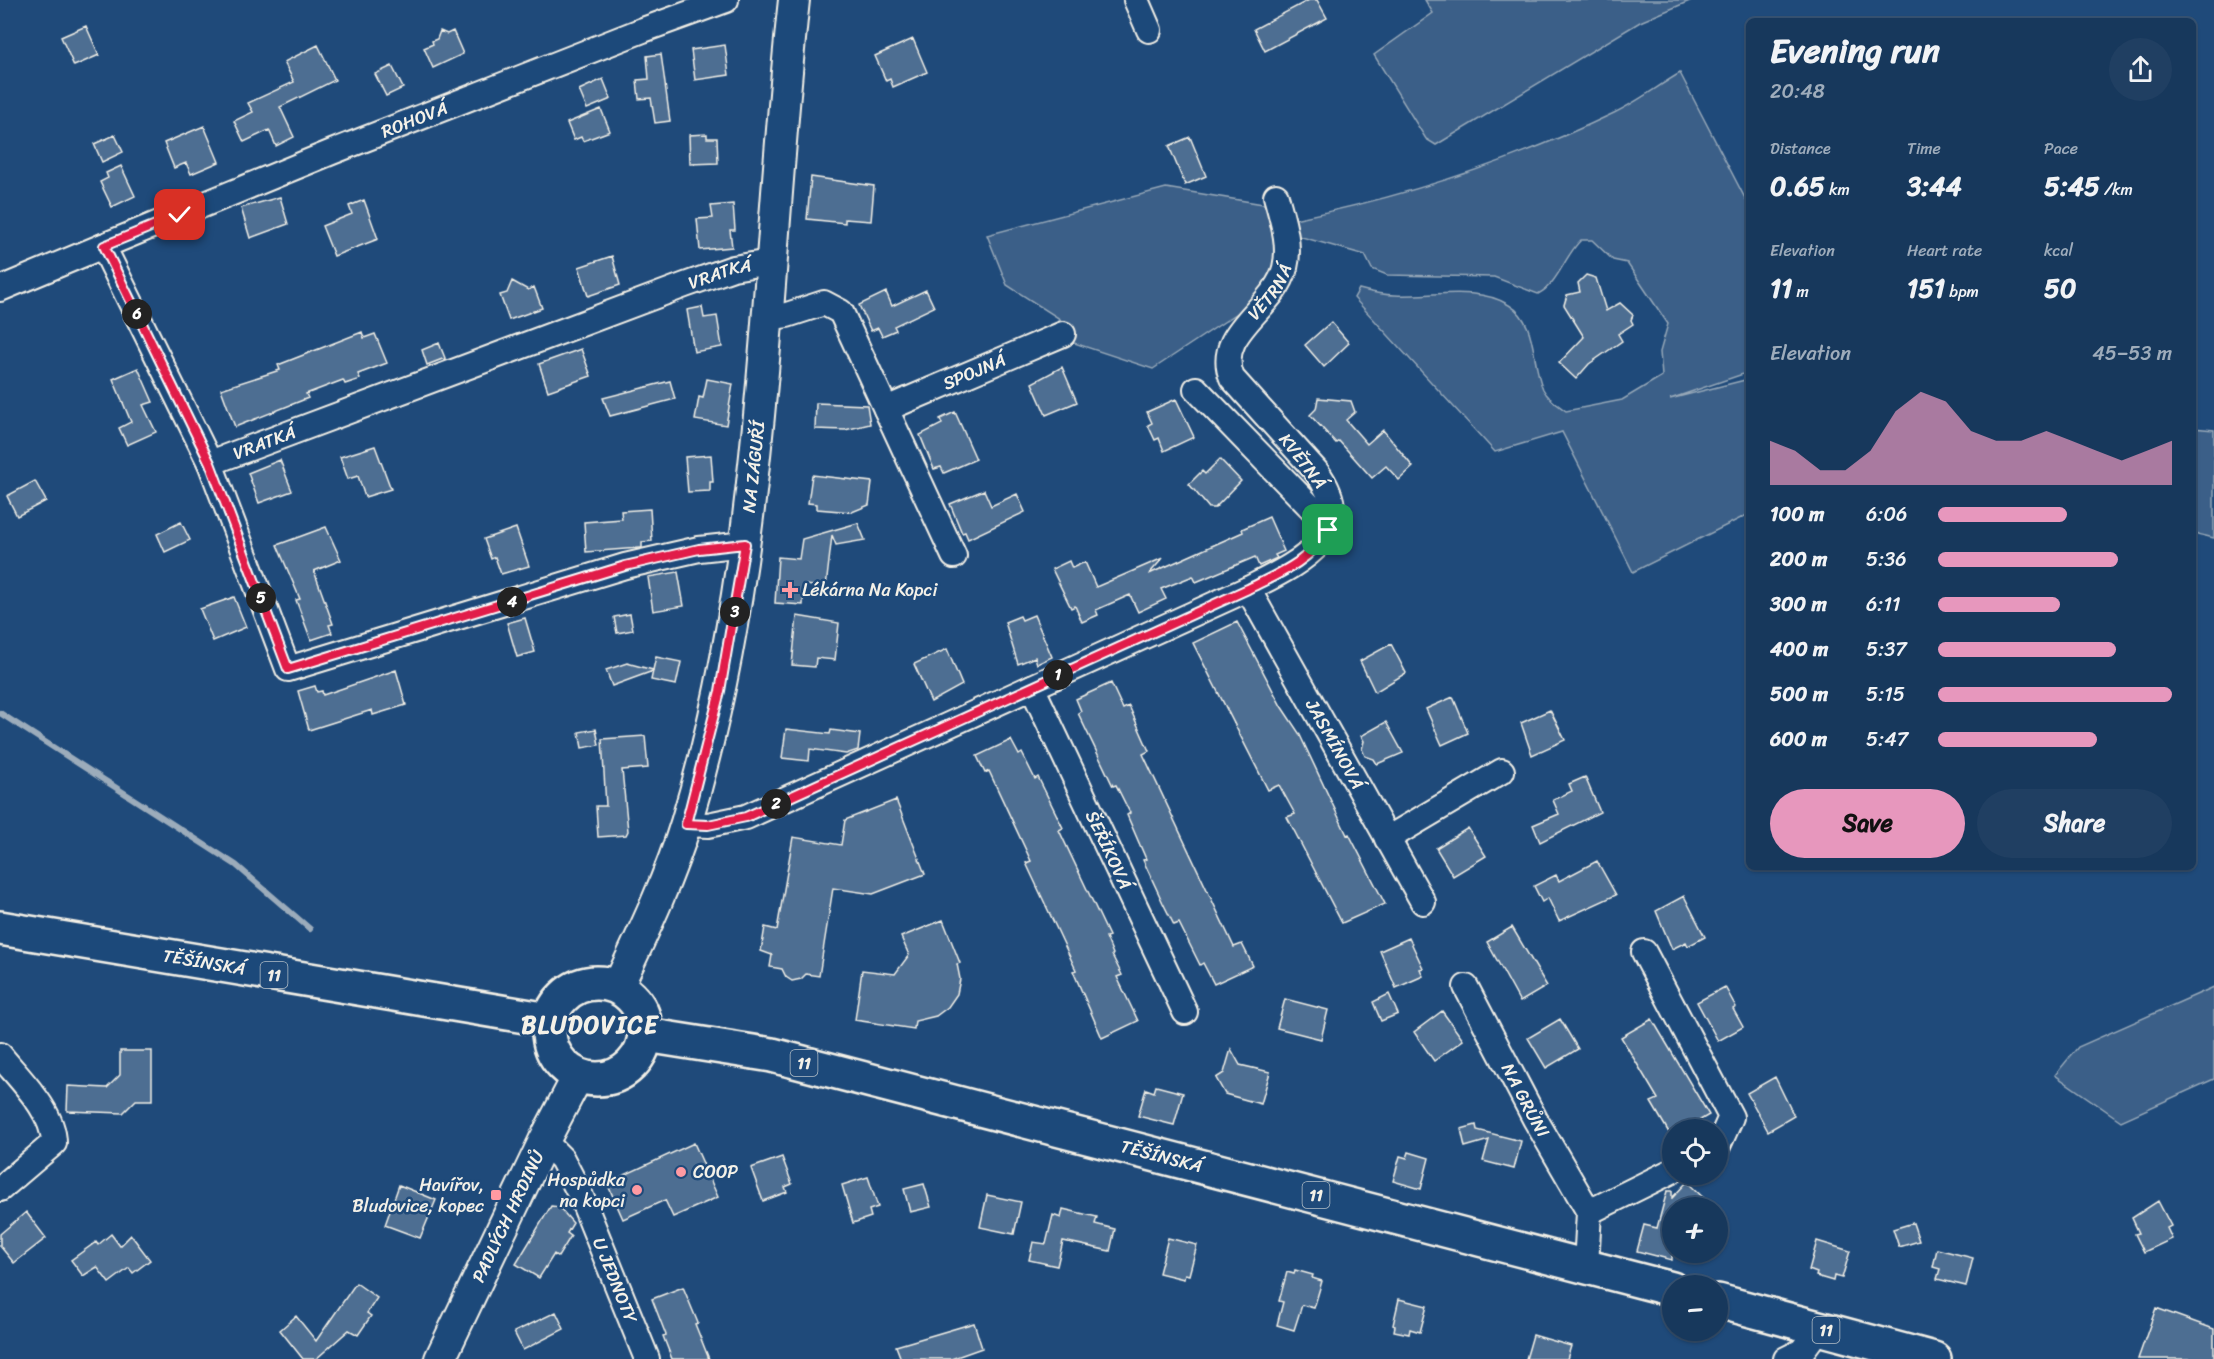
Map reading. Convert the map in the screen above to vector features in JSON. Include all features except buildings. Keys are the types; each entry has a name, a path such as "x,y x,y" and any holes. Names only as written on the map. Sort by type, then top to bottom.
{"main road":[{"name":"TĚŠÍNSKÁ","path":"0,928 549,1020"},
{"path":"597,982 618,986 635,1000 645,1019 646,1035 639,1056 622,1072 601,1079 578,1076 560,1062 550,1042 549,1020 559,1001 576,987 597,982"},
{"name":"TĚŠÍNSKÁ","path":"646,1035 772,1055 1662,1286"},
{"name":"11","path":"1728,1304 1934,1359"}],"street":[{"name":"ROHOVÁ","path":"0,289 332,152 643,30 726,0"},
{"name":"NA ZÁGUŘÍ","path":"618,986 665,882 686,824 720,691 745,544 794,0"},
{"path":"1136,0 1149,30"},
{"name":"VĚTRNÁ","path":"1232,378 1228,361 1232,342 1276,288 1285,268 1286,236 1276,196"},
{"path":"104,246 210,463"},
{"name":"VRATKÁ","path":"745,544 699,549 625,566 288,669 210,463 501,351 694,281 753,263 770,262"},
{"path":"766,318 787,315 824,303 841,312 954,556"},
{"name":"SPOJNÁ","path":"886,410 1064,334"},
{"name":"KVĚTNÁ","path":"1232,378 1322,479 1332,504 1329,526"},
{"path":"686,824 708,825 746,817 1248,589 1306,557 1318,545 1329,526 1196,389"},
{"name":"JASMÍNOVÁ","path":"1248,589 1423,902"},
{"name":"ŠEŘÍKOVÁ","path":"1032,687 1185,1012"},
{"path":"1388,839 1502,771"},
{"path":"1644,952 1731,1117 1728,1124"},
{"name":"NA GRŮNI","path":"1466,987 1535,1119 1589,1212"},
{"path":"0,1055 39,1104 54,1130 54,1143 0,1189"},
{"name":"PADLÝCH HRDINŮ","path":"440,1359 578,1076"},
{"name":"U JEDNOTY","path":"544,1142 562,1159 580,1194 647,1359"},
{"path":"1586,1266 1589,1212 1662,1176"},
{"path":"1786,1359 1802,1351 1819,1328"}],"shaded area":[{"path":"1425,0 1692,0 1640,22 1436,145 1426,139 1374,55 1433,13"},
{"path":"1680,73 1746,200 1746,373 1670,399 1746,380 1746,516 1633,572 1562,432 1495,452 1354,298 1359,289 1390,295 1454,293 1483,295 1509,305 1525,322 1539,379 1545,393 1566,411 1622,400 1662,376 1660,352 1668,324 1627,263 1613,260 1592,240 1581,240 1551,283 1538,294 1494,277 1387,275 1372,269 1365,255 1298,236 1294,219 1376,200 1457,176 1575,131 1639,99"},
{"path":"1166,188 1275,206 1293,276 1153,369 1071,342 1060,319 1007,285 987,235"},
{"path":"2196,428 2214,430 2214,538 2196,534"},
{"path":"2214,987 2214,1079 2121,1121 2055,1075 2078,1047"}],"waterway":[{"path":"0,713 236,865 310,929"}],"place":[{"name":"Lékárna Na Kopci","path":"790,590"},
{"name":"COOP","path":"681,1172"},
{"name":"Hospůdka na kopci","path":"637,1190"},
{"name":"Havířov, Bludovice, kopec","path":"496,1195"}],"district":[{"name":"BLUDOVICE","path":"590,1025"}],"route":[{"path":"180,215 104,246 210,463 288,669 625,566 699,549 745,544 720,691 686,824 708,825 746,817 882,757 1248,589 1313,552 1328,530"}]}
